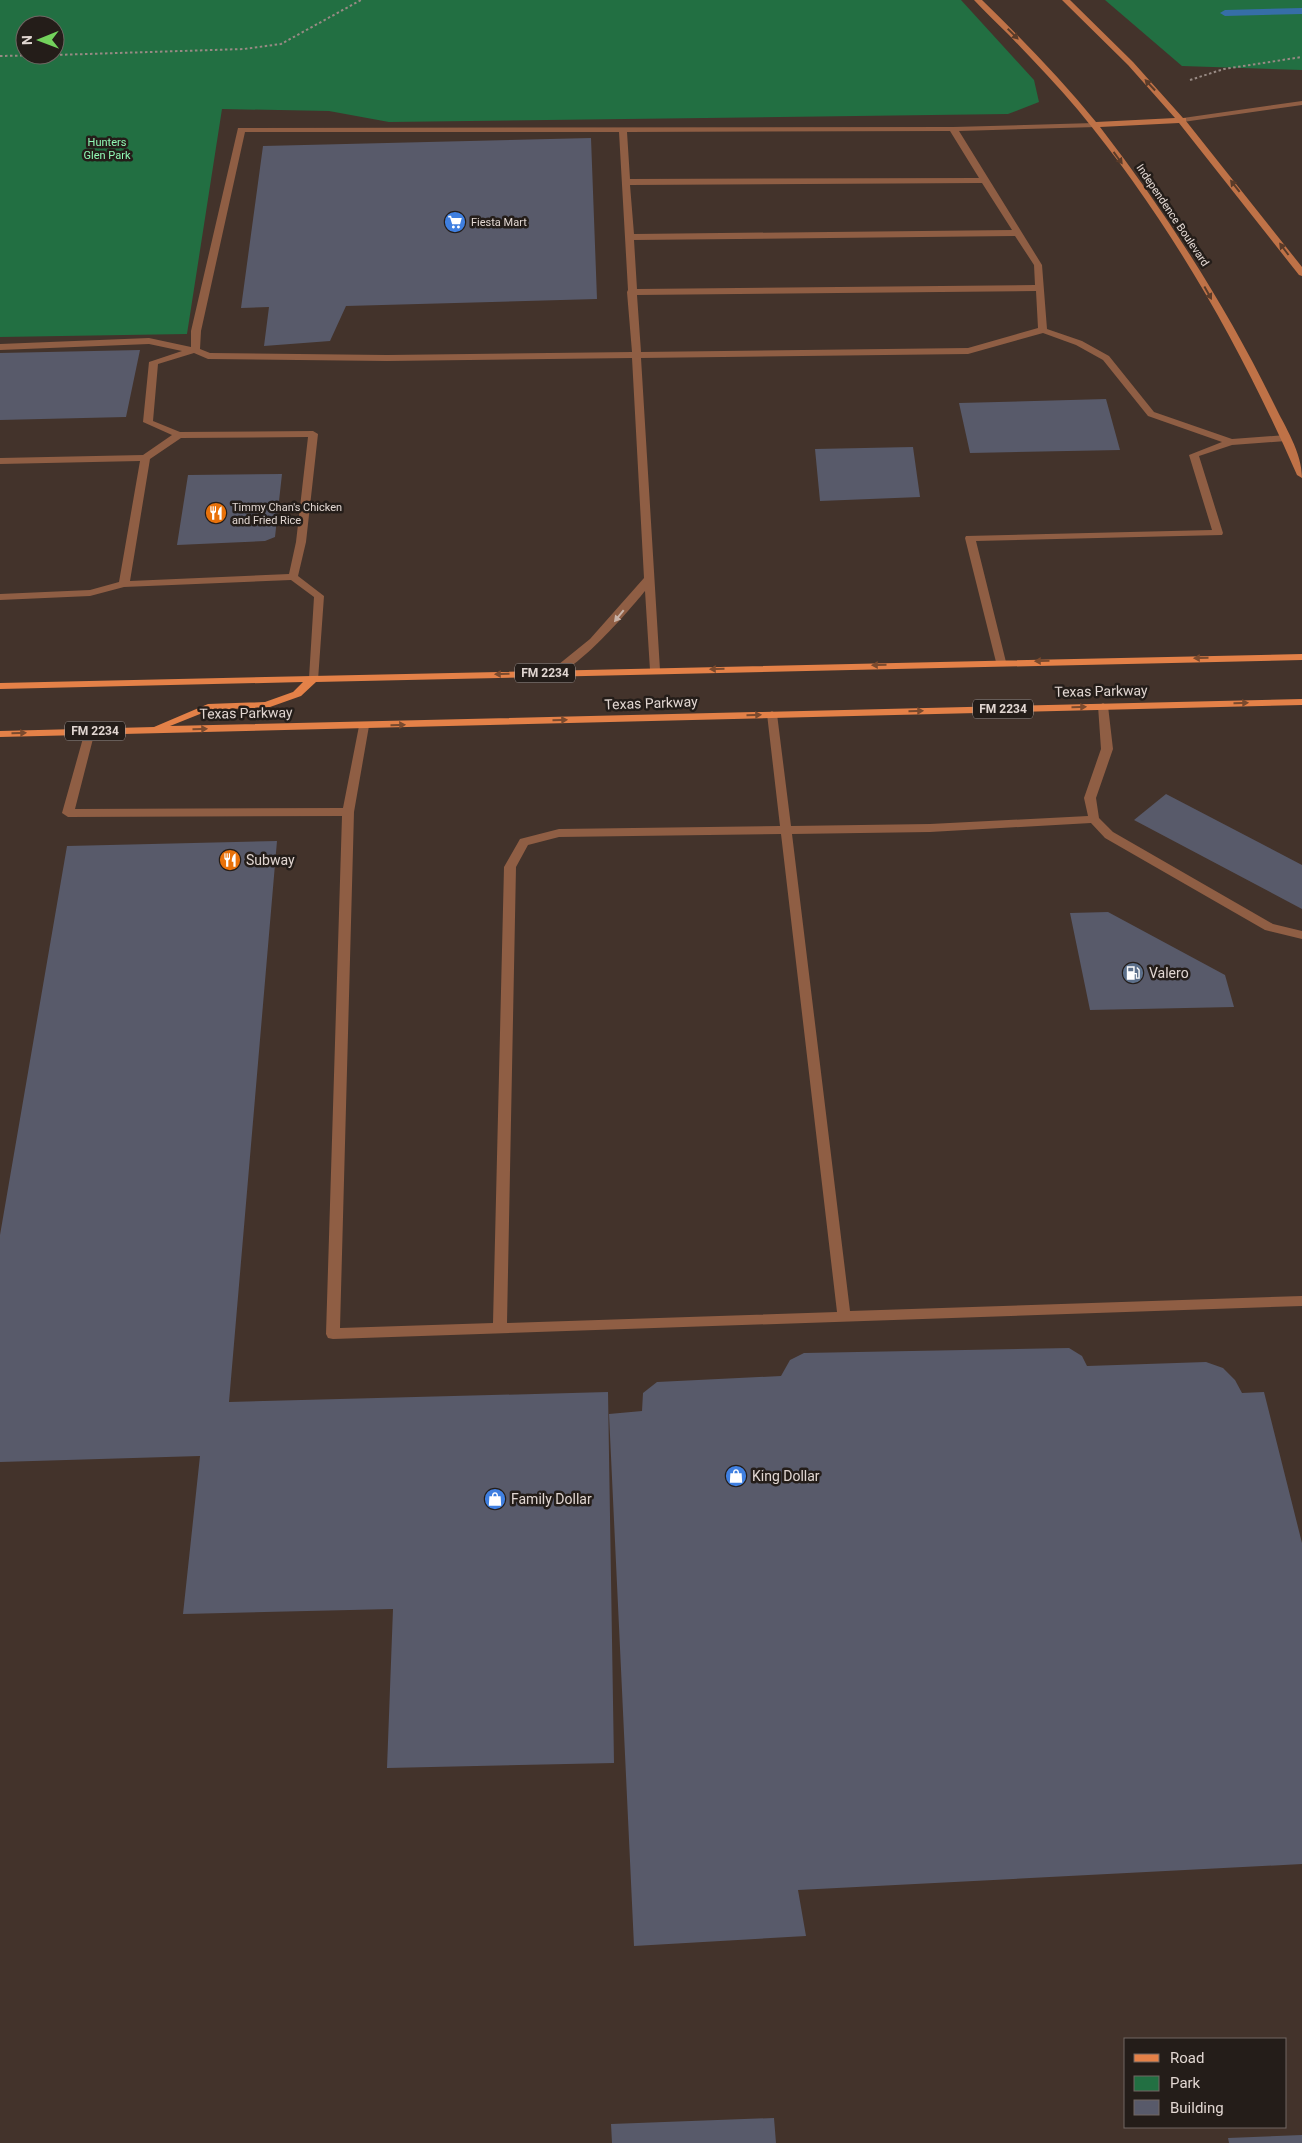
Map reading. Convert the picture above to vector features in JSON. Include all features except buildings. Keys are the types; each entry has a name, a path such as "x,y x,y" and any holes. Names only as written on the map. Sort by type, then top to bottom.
{"main road":[{"name":"Independence Boulevard","path":"978,0 1029,50 1094,125 1138,184 1203,284 1286,438 1302,475"},
{"path":"1066,0 1093,24 1183,120 1302,272"},
{"path":"1094,125 1183,120"},
{"name":"FM 2234","path":"0,686 1002,662 1302,657"},
{"path":"152,730 208,707 266,705 297,694 314,678"},
{"name":"Texas Parkway","path":"0,734 1302,702"}],"lane":[{"path":"1183,120 1302,103"},
{"path":"194,350 196,331 241,130 954,129 1094,125"},
{"path":"954,129 1038,265 1042,330"},
{"path":"623,130 635,354 656,670"},
{"path":"626,182 985,180"},
{"path":"628,237 1019,233"},
{"path":"632,292 1040,288"},
{"path":"0,347 149,341 194,350 208,356 347,358 968,351 1042,330 1079,343 1106,358 1151,414 1231,442"},
{"path":"194,350 154,362 148,422 179,435 314,434 301,542 293,577"},
{"path":"0,461 145,458 179,435"},
{"path":"1002,662 970,538 1218,533 1194,455 1231,442 1286,438"},
{"path":"124,584 145,458"},
{"path":"0,597 90,593 124,584 293,577 319,596 314,678"},
{"path":"553,673 580,655 607,629 650,578"},
{"path":"1103,706 1108,749 1090,798 1094,819 1110,835 1269,927 1302,935"},
{"path":"772,714 844,1316"},
{"path":"364,726 348,812 333,1334 1302,1301"},
{"path":"90,731 68,813 348,812"},
{"path":"500,1328 510,867 524,842 560,833 930,828 1094,819"}],"path":[{"path":"65,55 244,49 281,44 361,0"},
{"path":"0,56 15,56"},
{"path":"1182,82 1224,70 1302,57"}],"green space":[{"name":"Hunters Glen Park","path":"0,0 961,0 1034,80 1039,102 1008,114 389,122 329,111 222,109 187,334 0,337"},
{"path":"1105,0 1302,0 1302,70 1182,66"}],"waterway":[{"path":"1225,13 1302,11"}],"place":[{"name":"Fiesta Mart","path":"455,222"},
{"name":"Timmy Chan's Chicken and Fried Rice","path":"216,513"},
{"name":"Subway","path":"230,860"},
{"name":"Valero","path":"1133,973"},
{"name":"King Dollar","path":"736,1476"},
{"name":"Family Dollar","path":"495,1499"}]}
